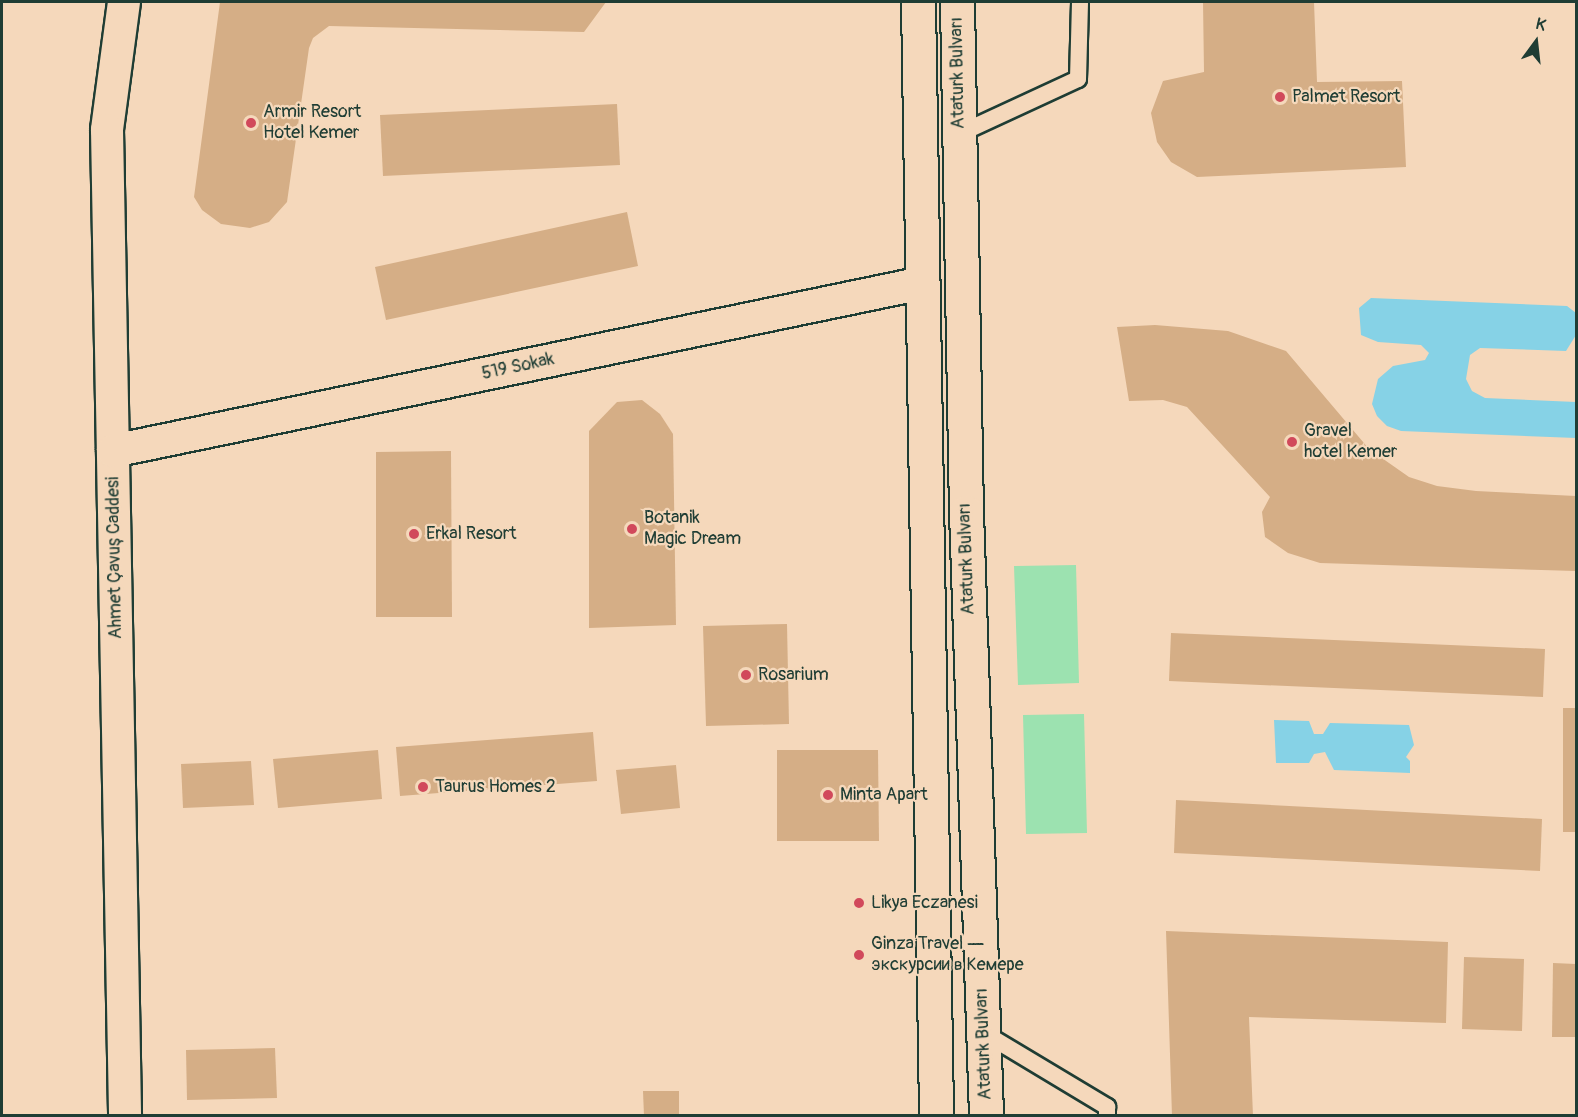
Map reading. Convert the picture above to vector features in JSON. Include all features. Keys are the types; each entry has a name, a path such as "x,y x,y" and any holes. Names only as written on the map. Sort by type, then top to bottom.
{"main road":[{"path":"918,2 936,1116"},
{"name":"Ataturk Bulvarı","path":"957,2 966,512 986,1116"}],"street":[{"name":"Ahmet Çavuş Caddesi","path":"123,2 106,130 125,1116"},
{"name":"519 Sokak","path":"113,450 923,283"}],"lane":[{"path":"959,134 1078,79 1080,2"},
{"path":"984,1034 1107,1107 1107,1116"}],"green space":[{"path":"1076,565 1079,683 1018,685 1014,566"},
{"path":"1084,714 1087,833 1026,834 1023,715"}],"water":[{"path":"1371,298 1567,306 1576,313 1576,335 1566,351 1480,348 1470,355 1466,379 1472,391 1485,398 1576,402 1576,438 1401,431 1387,426 1377,416 1372,404 1378,379 1393,366 1425,360 1429,353 1421,345 1378,342 1361,335 1359,308"},
{"path":"1274,720 1309,721 1314,734 1323,734 1330,723 1409,725 1414,745 1406,757 1410,761 1410,773 1334,770 1325,752 1314,754 1309,763 1276,763"}],"building":[{"name":"Armir Resort Hotel Kemer","path":"220,2 606,2 584,32 329,26 313,38 309,48 287,202 269,222 250,228 221,224 202,210 194,197"},
{"name":"Palmet Resort","path":"1203,2 1314,2 1317,82 1402,81 1406,167 1197,177 1171,162 1157,142 1151,113 1163,81 1204,72"},
{"path":"617,104 620,165 383,176 380,115"},
{"path":"627,212 638,266 386,320 375,267"},
{"name":"Gravel hotel Kemer","path":"1155,325 1228,331 1286,351 1369,449 1409,477 1437,486 1476,491 1576,496 1576,571 1320,563 1288,553 1265,537 1262,512 1270,497 1187,407 1163,400 1129,401 1117,327"},
{"name":"Botanik Magic Dream","path":"642,400 660,414 673,434 676,625 589,628 589,431 617,402"},
{"name":"Erkal Resort","path":"451,451 452,617 376,617 376,452"},
{"name":"Rosarium","path":"787,624 789,724 706,726 703,626"},
{"path":"1171,633 1545,649 1543,697 1169,681"},
{"path":"1563,708 1576,708 1576,832 1563,832"},
{"path":"593,732 597,781 400,796 396,747"},
{"path":"378,750 382,799 278,808 273,759"},
{"name":"Minta Apart","path":"777,750 878,750 879,841 777,841"},
{"path":"251,761 254,805 183,808 181,764"},
{"path":"676,765 680,808 621,814 616,770"},
{"path":"1176,800 1542,819 1540,871 1174,853"},
{"path":"1166,931 1448,942 1446,1023 1249,1017 1253,1116 1172,1116"},
{"path":"1464,957 1524,959 1522,1031 1462,1029"},
{"path":"1553,963 1576,964 1576,1037 1552,1037"},
{"path":"275,1048 277,1098 187,1100 186,1050"},
{"path":"643,1091 679,1091 679,1116 644,1116"}],"place":[{"name":"Palmet Resort","path":"1280,97"},
{"name":"Armir Resort Hotel Kemer","path":"251,123"},
{"name":"Gravel hotel Kemer","path":"1292,442"},
{"name":"Botanik Magic Dream","path":"632,529"},
{"name":"Erkal Resort","path":"414,534"},
{"name":"Rosarium","path":"746,675"},
{"name":"Taurus Homes 2","path":"423,787"},
{"name":"Minta Apart","path":"828,795"},
{"name":"Likya Eczanesi","path":"859,903"},
{"name":"Ginza Travel — экскурсии в Кемере","path":"859,955"}]}
